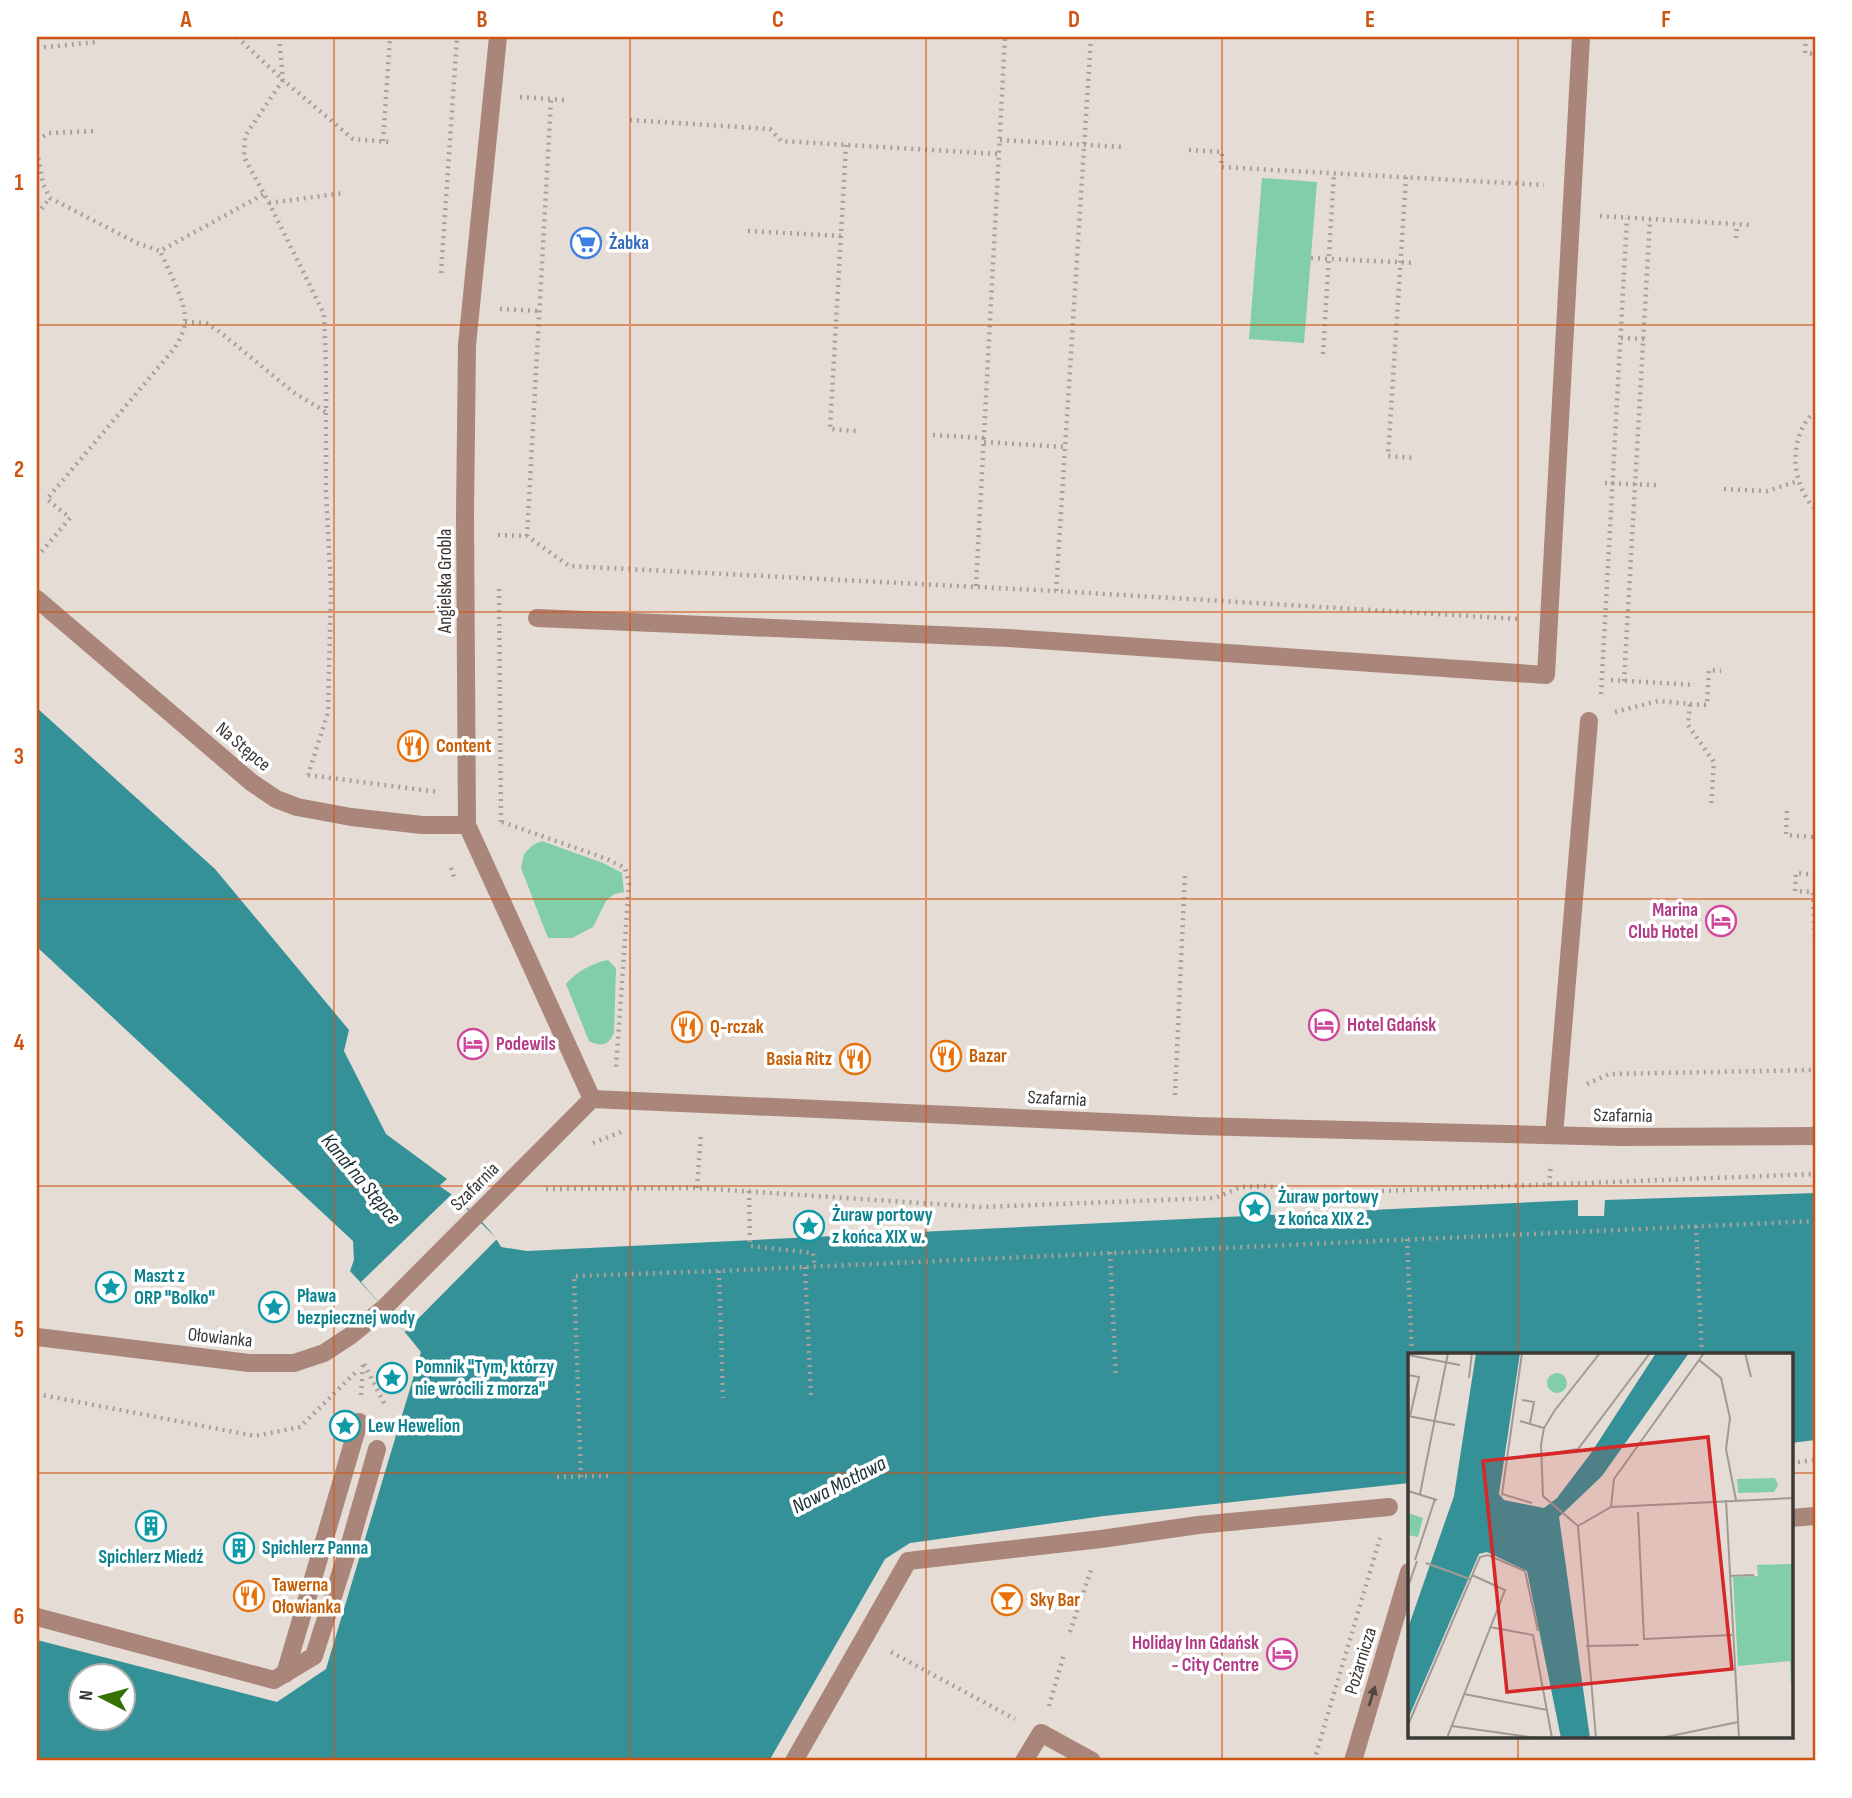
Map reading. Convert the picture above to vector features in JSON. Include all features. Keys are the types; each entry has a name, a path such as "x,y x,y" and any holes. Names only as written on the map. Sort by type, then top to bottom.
{"street":[{"name":"Angielska Grobla","path":"498,37 467,345 467,825 592,1099"},
{"path":"537,618 1009,638 1546,675 1581,37"},
{"name":"Na Stępce","path":"37,599 251,782 276,799 297,807 351,817 422,825 467,825"},
{"path":"1554,1135 1589,721"},
{"name":"Szafarnia","path":"384,1308 592,1099 1196,1126 1621,1137 1815,1136"},
{"name":"Ołowianka","path":"37,1338 249,1363 294,1363 324,1353 384,1308"},
{"path":"285,1674 359,1422"},
{"path":"37,1617 274,1680 314,1656 377,1449"},
{"path":"794,1761 908,1561 1198,1525 1389,1507"},
{"path":"1792,1518 1815,1516"},
{"name":"Pożarnicza","path":"1353,1761 1408,1575"},
{"path":"1024,1761 1041,1734 1092,1761"}],"path":[{"path":"237,37 353,139 390,142"},
{"path":"279,37 283,80 244,136 244,157 324,314 327,412 326,491 331,589 328,712 297,807"},
{"path":"383,141 390,37"},
{"path":"976,586 1005,37"},
{"path":"1056,591 1091,37"},
{"path":"1805,37 1804,53 1815,54"},
{"path":"37,48 97,42"},
{"path":"516,97 565,100"},
{"path":"527,536 551,99"},
{"path":"630,120 770,129 781,141 999,154"},
{"path":"37,140 49,133 98,131"},
{"path":"1000,140 1123,147"},
{"path":"846,145 830,429 856,431"},
{"path":"1189,150 1222,152 1221,167 1573,186"},
{"path":"37,151 43,184 50,198 137,243 160,251 184,307 185,322 174,349 47,499 70,518 37,557"},
{"path":"1323,354 1334,173"},
{"path":"1406,177 1388,456 1415,458"},
{"path":"269,203 343,193"},
{"path":"160,251 264,194"},
{"path":"37,214 50,198"},
{"path":"1572,215 1751,225"},
{"path":"1605,703 1601,693 1628,218"},
{"path":"1624,681 1650,219"},
{"path":"1736,238 1737,224"},
{"path":"748,231 841,236"},
{"path":"1311,258 1416,263"},
{"path":"500,322 500,309 539,311"},
{"path":"185,322 206,323 293,392 327,412"},
{"path":"1621,338 1644,339"},
{"path":"1815,411 1798,437 1795,459 1798,481 1807,500 1815,509"},
{"path":"933,435 1065,447"},
{"path":"1724,489 1767,491 1798,481"},
{"path":"1605,483 1656,485"},
{"path":"498,535 527,536 569,566 976,586 1549,621"},
{"path":"499,576 501,825 607,859 625,868 629,884 618,1068 609,1064"},
{"path":"1609,713 1658,701 1707,705 1709,670 1721,671"},
{"path":"1611,680 1695,685"},
{"path":"1690,704 1688,725 1714,762 1711,807"},
{"path":"308,775 437,792 501,796"},
{"path":"1787,811 1786,835 1815,837"},
{"path":"1815,875 1796,873 1795,891 1813,892 1815,939"},
{"path":"1185,874 1175,1096 1186,1097"},
{"path":"1609,1074 1815,1070"},
{"path":"591,1144 622,1132"},
{"path":"697,1188 701,1132"},
{"path":"534,1189 697,1188 981,1207 1215,1198 1241,1187 1267,1186 1306,1194 1815,1174"},
{"path":"748,1191 750,1246 813,1253 815,1267"},
{"path":"581,1476 574,1276 719,1272 1815,1220"},
{"path":"1696,1226 1702,1353"},
{"path":"1407,1238 1412,1353"},
{"path":"1110,1252 1116,1378"},
{"path":"805,1267 811,1395"},
{"path":"719,1272 723,1398"},
{"path":"37,1394 254,1436 300,1427 372,1356"},
{"path":"363,1364 388,1410"},
{"path":"1792,1463 1815,1460"},
{"path":"557,1477 608,1476"},
{"path":"1314,1761 1389,1507"},
{"path":"1070,1632 1101,1539"},
{"path":"865,1638 1041,1734 1064,1654"}],"green space":[{"path":"1262,178 1317,182 1304,343 1249,339"},
{"path":"542,841 603,863 622,873 624,892 614,894 606,901 593,927 572,938 548,938 521,868 524,854"},
{"path":"608,960 616,968 614,1033 607,1043 601,1045 589,1041 566,984 586,968"}],"water":[{"path":"37,708 215,869 349,1030 344,1051 386,1134 447,1179 439,1186 474,1214 501,1247 527,1251 1578,1200 1578,1216 1604,1216 1605,1200 1815,1193 1815,1440 1792,1443 1792,1353 1408,1353 1408,1483 1104,1516 910,1543 885,1559 769,1761 37,1761 37,1640 118,1661 66,1661 66,1731 136,1731 136,1666 277,1702 326,1669 421,1352 350,1271 354,1260 353,1241 37,947"}],"pier":[{"path":"452,1194 497,1239 405,1332 361,1282"}],"place":[{"name":"Żabka","path":"586,243"},
{"name":"Content","path":"413,746"},
{"name":"Marina Club Hotel","path":"1721,921"},
{"name":"Hotel Gdańsk","path":"1324,1025"},
{"name":"Q-rczak","path":"687,1027"},
{"name":"Podewils","path":"473,1044"},
{"name":"Bazar","path":"946,1056"},
{"name":"Basia Ritz","path":"855,1059"},
{"name":"Żuraw portowy z końca XIX 2.","path":"1255,1208"},
{"name":"Żuraw portowy z końca XIX w.","path":"809,1226"},
{"name":"Maszt z ORP \"Bolko\"","path":"111,1287"},
{"name":"Pława bezpiecznej wody","path":"274,1307"},
{"name":"Pomnik \"Tym, którzy nie wrócili z morza\"","path":"392,1378"},
{"name":"Lew Hewelion","path":"345,1426"},
{"name":"Spichlerz Miedź","path":"151,1526"},
{"name":"Spichlerz Panna","path":"239,1548"},
{"name":"Tawerna Ołowianka","path":"249,1596"},
{"name":"Sky Bar","path":"1007,1600"},
{"name":"Holiday Inn Gdańsk - City Centre","path":"1282,1654"}],"water label":[{"name":"Kanał na Stępce","path":"361,1179"},
{"name":"Nowa Motława","path":"839,1485"}]}
